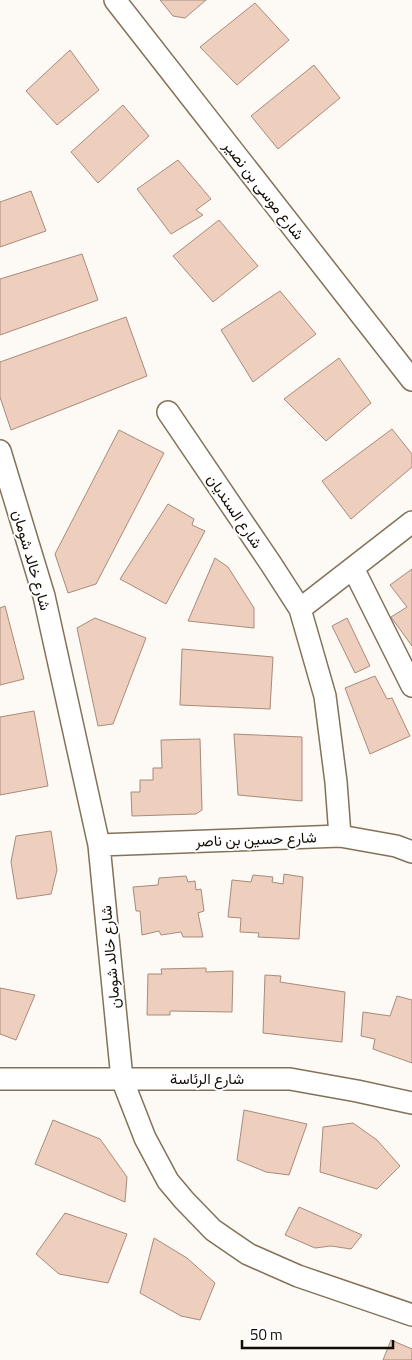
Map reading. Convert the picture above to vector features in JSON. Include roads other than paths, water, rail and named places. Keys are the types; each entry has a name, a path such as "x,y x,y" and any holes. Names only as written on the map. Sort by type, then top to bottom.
{"street":[{"name":"شارع موسى بن نصير","path":"116,0 412,380"},
{"name":"شارع السنديان","path":"168,412 272,564 300,610 324,696 336,782 340,836"},
{"name":"شارع خالد شومان","path":"0,451 3,473 44,596 99,845 122,1079 145,1138 168,1181 213,1230 248,1254 298,1276 412,1315"},
{"path":"300,610 412,522"},
{"path":"353,568 412,686"},
{"name":"شارع حسين بن ناصر","path":"99,845 340,836 396,846 412,852"},
{"name":"شارع الرئاسة","path":"0,1080 290,1078 412,1103"}]}
